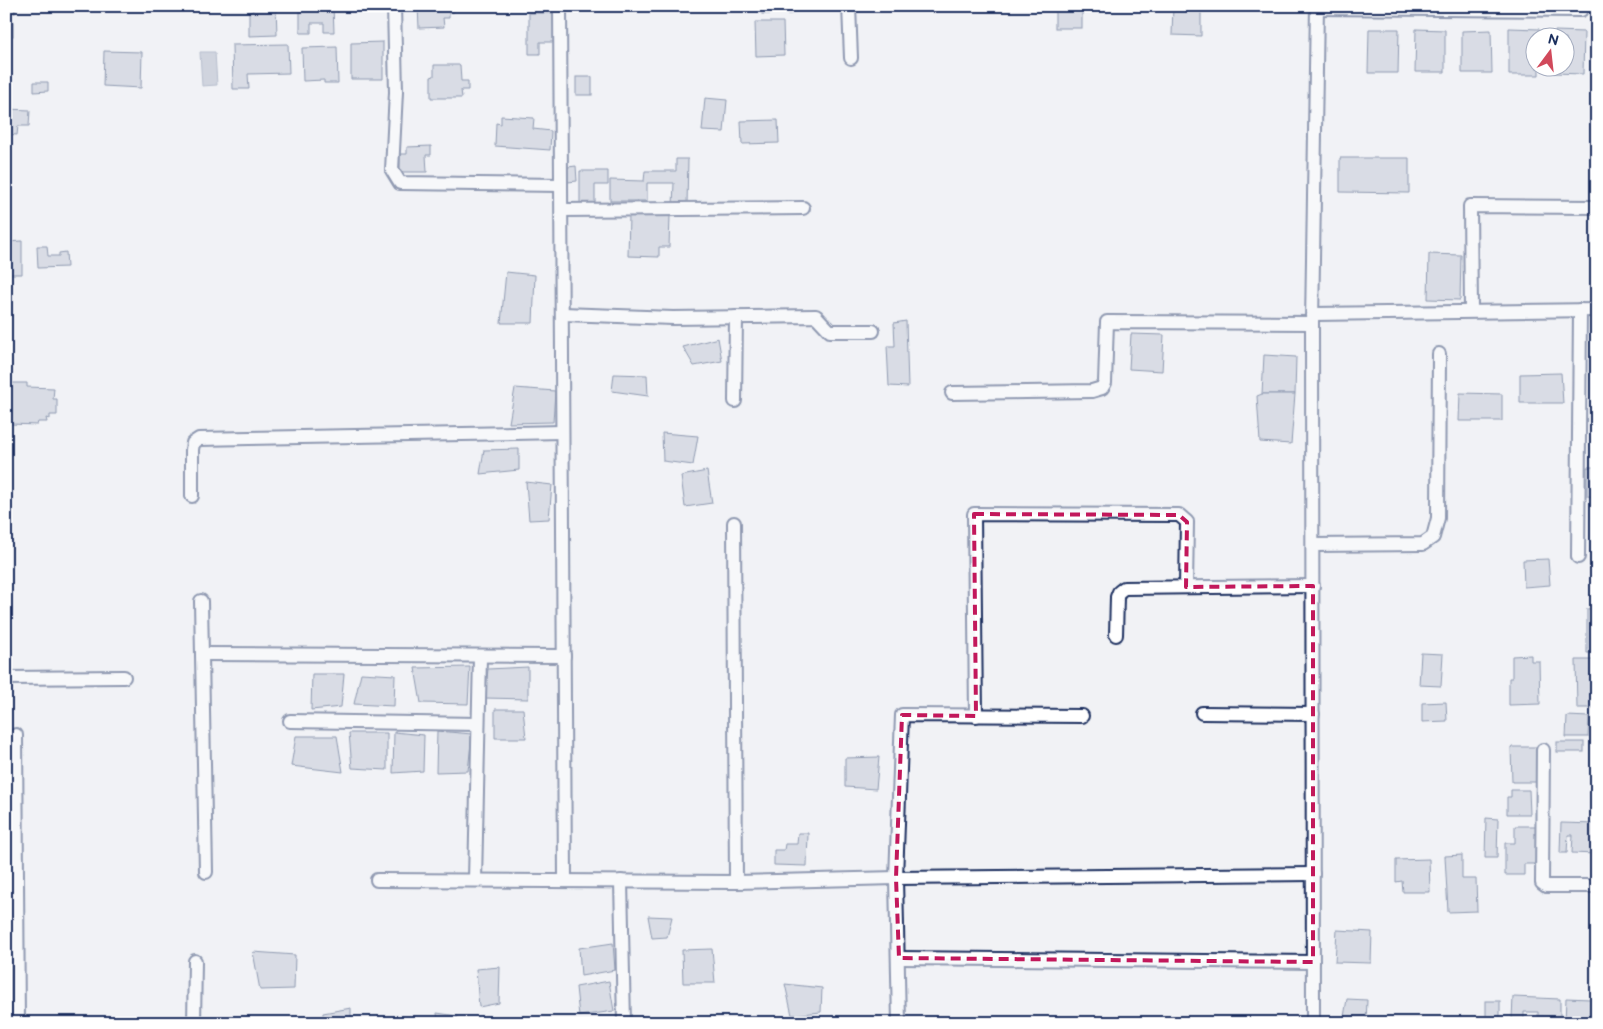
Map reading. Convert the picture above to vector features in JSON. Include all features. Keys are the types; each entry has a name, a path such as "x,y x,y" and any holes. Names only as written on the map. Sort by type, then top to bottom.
{"street":[{"path":"394,6 396,92 392,170 400,184 561,185"},
{"path":"560,6 565,880"},
{"path":"849,6 851,58"},
{"path":"1313,1023 1313,319 1316,7 1581,10"},
{"path":"1471,311 1470,206 1596,207"},
{"path":"562,210 803,208"},
{"path":"1578,558 1580,310"},
{"path":"952,393 1092,391 1102,388 1105,383 1107,322 1313,319 1471,311 1597,310"},
{"path":"563,314 673,318 816,316 830,331 873,331"},
{"path":"735,402 736,317"},
{"path":"1313,545 1423,544 1433,538 1438,518 1439,354"},
{"path":"192,496 192,450 194,443 199,439 562,432"},
{"path":"976,716 974,514 1179,515 1187,522 1186,586"},
{"path":"734,523 736,882"},
{"path":"1116,634 1117,598 1124,588 1313,586"},
{"path":"201,601 206,872"},
{"path":"202,654 564,656"},
{"path":"475,880 480,657"},
{"path":"6,678 124,678"},
{"path":"1202,714 1313,714"},
{"path":"899,1023 896,878 902,715 1082,716"},
{"path":"290,722 478,724"},
{"path":"16,735 18,1023"},
{"path":"1543,750 1542,883 1546,886 1597,886"},
{"path":"377,880 736,882 896,878 1313,874"},
{"path":"621,881 624,1023"},
{"path":"899,958 1313,962"},
{"path":"194,1023 195,961"}],"highlighted area":[{"path":"974,514 1179,515 1187,522 1186,587 1313,586 1313,962 899,958 896,878 902,715 976,716"}],"water":[{"path":"200,52 215,52 217,85 202,86"}],"building":[{"path":"7,6 15,6 15,13 7,13"},
{"path":"252,6 276,6 277,35 249,36 249,12 253,11"},
{"path":"300,6 333,6 334,32 324,32 324,23 311,23 311,33 300,33"},
{"path":"418,6 454,6 454,12 449,12 449,18 443,18 444,27 419,28"},
{"path":"513,6 551,6 551,9"},
{"path":"762,6 791,6 791,14 762,14"},
{"path":"1055,6 1082,6 1082,28 1055,28"},
{"path":"1173,6 1201,6 1201,36 1172,35"},
{"path":"529,13 553,13 554,42 540,42 540,54 529,54"},
{"path":"6,22 13,22 13,36 6,36"},
{"path":"755,22 783,22 784,55 756,56"},
{"path":"1509,28 1526,29 1526,75 1509,75"},
{"path":"1369,29 1399,29 1398,73 1368,73"},
{"path":"1416,29 1445,30 1445,72 1415,72"},
{"path":"1491,30 1492,73 1462,73 1462,31"},
{"path":"1576,32 1584,32 1583,74 1576,74"},
{"path":"383,42 383,79 351,79 351,43"},
{"path":"288,44 289,73 248,74 249,89 233,89 232,45"},
{"path":"337,47 338,83 324,83 324,80 303,81 302,48"},
{"path":"104,51 142,52 141,88 103,86"},
{"path":"434,65 460,65 461,81 468,81 468,90 461,90 462,98 431,98 431,77 434,76"},
{"path":"576,77 592,77 592,95 576,95"},
{"path":"34,82 48,82 48,91 34,92"},
{"path":"705,98 727,100 724,132 702,131"},
{"path":"7,109 30,110 29,126 18,126 17,135 6,134"},
{"path":"501,116 534,118 533,129 551,131 550,150 495,146 496,123 501,124"},
{"path":"778,120 779,143 742,144 741,121"},
{"path":"431,146 431,155 426,155 427,172 400,172 400,154 407,154 407,147"},
{"path":"1340,158 1409,158 1409,193 1340,192"},
{"path":"676,159 688,159 687,205 673,205 674,183 647,183 647,201 610,201 610,180 644,181 645,171 676,171"},
{"path":"576,166 577,181 568,182 568,167"},
{"path":"580,171 608,171 608,185 595,185 595,203 580,203"},
{"path":"629,215 670,216 669,247 659,247 659,257 628,256"},
{"path":"22,241 22,274 6,274 6,242"},
{"path":"37,246 47,246 48,256 59,256 59,253 66,252 67,267 38,268"},
{"path":"1429,254 1461,255 1460,300 1428,299"},
{"path":"506,272 535,275 533,323 501,323"},
{"path":"906,321 908,387 889,386 887,346 895,346 894,323"},
{"path":"1131,334 1164,335 1162,371 1129,369"},
{"path":"718,338 722,361 694,366 683,347"},
{"path":"1264,355 1296,357 1295,394 1262,394"},
{"path":"1561,373 1563,403 1520,403 1520,374"},
{"path":"614,374 647,375 648,396 612,391"},
{"path":"8,383 27,383 27,387 54,388 53,399 57,399 57,415 50,415 50,419 46,418 47,422 38,422 37,425 11,424 11,400 7,399"},
{"path":"515,388 555,391 553,422 509,423"},
{"path":"1460,393 1502,394 1502,421 1459,421"},
{"path":"1262,394 1295,394 1291,444 1260,442 1257,396"},
{"path":"662,433 698,436 693,465 663,461"},
{"path":"519,449 519,470 480,474 484,450"},
{"path":"1587,467 1597,467 1597,497 1587,496"},
{"path":"707,471 712,503 685,507 681,476"},
{"path":"526,482 552,485 549,519 529,520"},
{"path":"1548,559 1550,585 1524,587 1523,560"},
{"path":"1597,608 1597,653 1587,653 1587,609"},
{"path":"1421,653 1443,654 1441,686 1419,685"},
{"path":"1531,655 1531,661 1539,661 1540,704 1509,705 1509,678 1512,678 1512,656"},
{"path":"1576,660 1597,660 1597,708 1577,708"},
{"path":"470,667 468,704 421,703 415,668"},
{"path":"528,667 528,699 485,698 488,669"},
{"path":"361,673 395,675 394,706 354,704"},
{"path":"312,674 344,674 341,707 311,710"},
{"path":"1446,702 1447,721 1422,722 1422,703"},
{"path":"495,709 523,709 526,738 495,738"},
{"path":"1567,716 1589,717 1588,737 1566,737"},
{"path":"437,731 472,734 468,771 436,772"},
{"path":"394,732 424,735 423,771 393,773"},
{"path":"349,733 387,733 387,770 352,768"},
{"path":"296,736 337,736 343,772 291,766"},
{"path":"1557,742 1584,742 1584,752 1557,752"},
{"path":"1511,747 1536,747 1537,782 1512,782"},
{"path":"879,757 876,789 845,787 845,758"},
{"path":"1511,790 1529,790 1530,814 1507,814 1507,797 1511,797"},
{"path":"1486,818 1498,819 1497,858 1485,858"},
{"path":"1561,823 1596,824 1595,854 1572,853 1573,835 1568,835 1567,853 1560,853"},
{"path":"1515,826 1538,826 1538,864 1524,864 1524,875 1505,875 1505,843 1515,843"},
{"path":"798,833 808,833 807,866 774,865 774,850 784,850 785,844 797,844"},
{"path":"1462,855 1462,879 1476,879 1477,911 1448,912 1445,856"},
{"path":"1429,859 1430,892 1403,892 1402,881 1396,882 1396,860"},
{"path":"648,916 672,917 667,937 652,938"},
{"path":"1337,930 1372,932 1371,963 1335,962"},
{"path":"613,943 615,970 581,976 579,948"},
{"path":"712,949 715,983 683,983 682,950"},
{"path":"253,952 295,955 294,989 260,990"},
{"path":"500,967 499,1003 479,1007 476,969"},
{"path":"609,981 614,1011 579,1016 576,987"},
{"path":"785,984 822,988 821,1012 792,1015"},
{"path":"1513,997 1560,999 1560,1017 1538,1016 1538,1012 1524,1012 1524,1020 1512,1019"},
{"path":"1566,998 1590,999 1589,1023 1565,1023"},
{"path":"1347,999 1367,1000 1366,1023 1343,1023"},
{"path":"1486,1001 1500,1001 1500,1023 1486,1023"},
{"path":"351,1008 351,1023 323,1023 323,1013"},
{"path":"437,1013 457,1016 457,1023 438,1023"}]}
